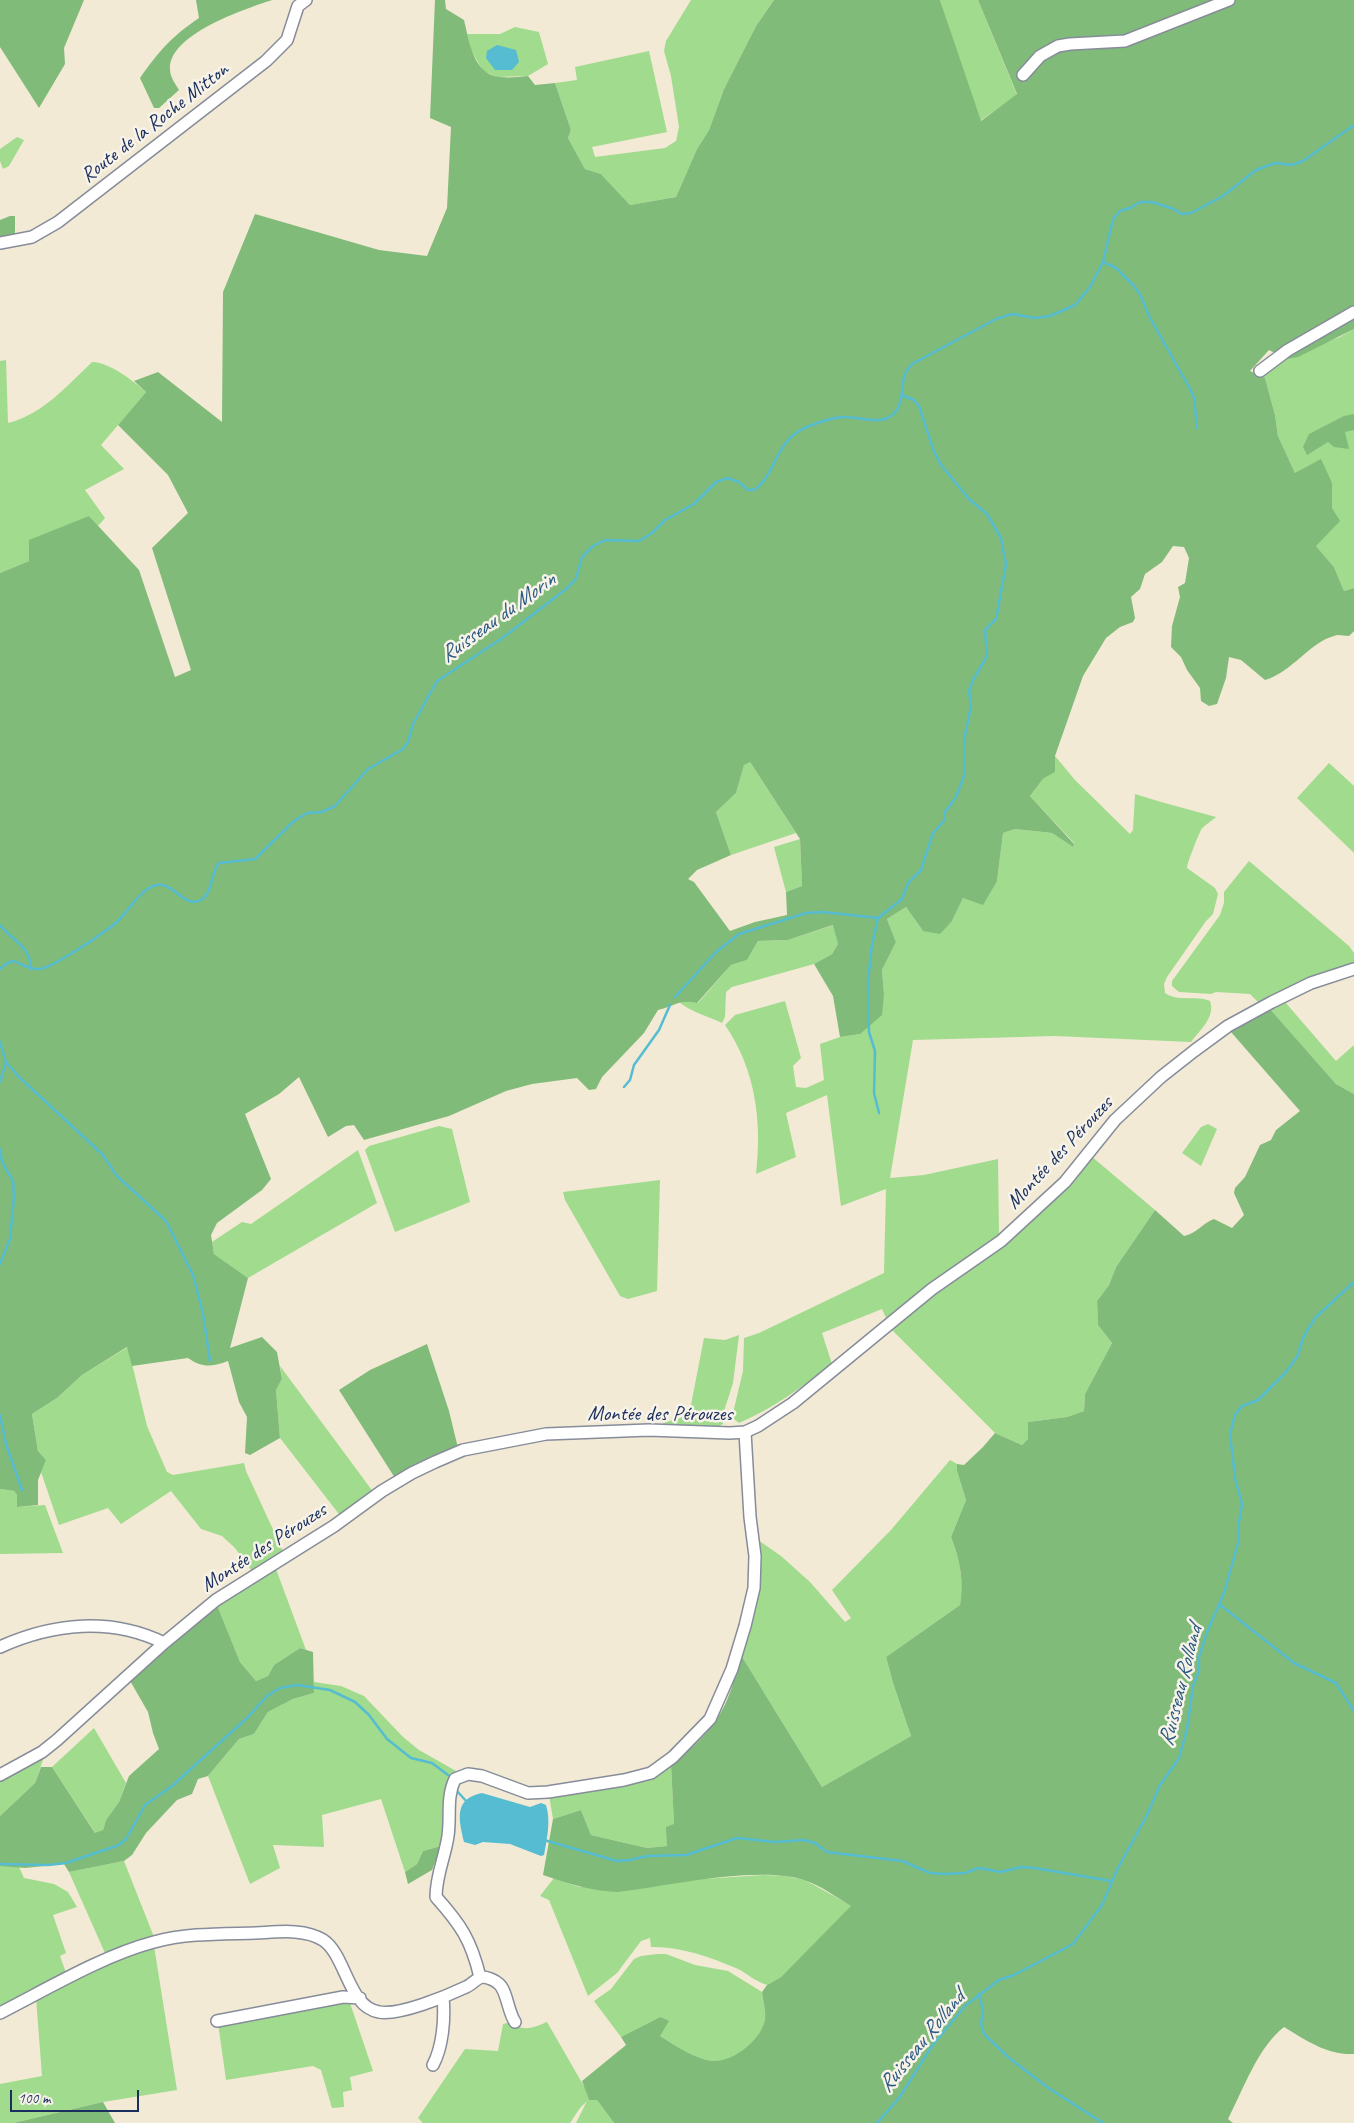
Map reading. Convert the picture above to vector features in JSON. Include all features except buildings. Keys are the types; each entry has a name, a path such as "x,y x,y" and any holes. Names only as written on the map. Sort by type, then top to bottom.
{"street":[{"name":"Route de la Roche Mitton","path":"0,243 32,237 58,222 266,61 287,40 298,6 306,0"},
{"path":"1023,74 1040,56 1058,46 1126,41 1229,0"},
{"path":"1260,371 1288,350 1354,312"},
{"name":"Montée des Pérouzes","path":"0,1775 28,1761 57,1740 164,1643 216,1600 334,1526 382,1491 412,1473 463,1450 546,1434 650,1430 730,1433 745,1432 758,1426 793,1403 932,1290 1001,1241 1065,1182 1115,1120 1161,1077 1194,1051 1228,1026 1272,1002 1312,984 1354,969"},
{"path":"480,1977 470,1942 461,1926 436,1897 436,1881 448,1833 449,1792 455,1779 468,1774 482,1776 528,1793 548,1792 624,1780 651,1773 673,1757 710,1719 732,1669 754,1588 755,1556 750,1517 745,1432"},
{"path":"0,1646 42,1632 85,1625 107,1626 153,1638 164,1643"},
{"path":"0,2013 120,1953 156,1942 206,1934 290,1932 318,1937 328,1943 336,1954 350,1985 374,2011 385,2013 427,2003 468,1986 480,1977 488,1978 499,1984 515,2022"},
{"path":"343,1997 350,1985"},
{"path":"217,2021 343,1997 360,1998"},
{"path":"433,2065 439,2051 444,2010 442,1997"}],"green space":[{"path":"0,0 84,0 64,48 65,64 39,108 0,47"},
{"path":"196,0 272,0 210,25 182,45 173,56 170,69 179,90 159,108 154,108 140,78 166,45 199,18"},
{"path":"435,0 445,0 446,9 464,20 474,55 478,63 491,75 500,77 528,76 535,85 555,83 571,130 568,138 585,169 601,174 630,205 676,197 697,149 709,130 724,89 756,26 774,0 940,0 981,121 1017,94 978,0 1354,0 1354,329 1298,357 1287,359 1269,350 1250,371 1265,378 1275,415 1278,436 1295,473 1321,459 1332,483 1332,508 1340,521 1316,546 1334,567 1344,591 1354,588 1354,631 1349,636 1337,635 1325,639 1283,671 1265,680 1241,660 1229,657 1226,678 1217,704 1209,706 1201,701 1200,688 1187,670 1181,657 1171,647 1172,626 1180,597 1178,587 1185,583 1189,558 1184,547 1173,546 1162,562 1145,574 1140,589 1131,597 1135,618 1133,622 1120,627 1106,638 1083,676 1055,756 1055,772 1043,779 1030,796 1074,844 1073,847 1052,833 1015,829 1003,833 997,881 983,905 963,898 952,921 940,934 923,931 906,907 887,919 896,942 882,970 884,994 882,1015 860,1034 840,1037 833,996 814,964 832,954 838,944 833,925 788,940 758,941 747,960 731,965 697,1003 681,1002 658,1010 644,1033 602,1077 596,1089 589,1090 577,1078 532,1084 506,1091 449,1116 364,1140 354,1125 346,1126 328,1137 299,1077 279,1094 245,1114 271,1179 262,1190 217,1223 211,1235 214,1254 248,1278 230,1348 262,1337 277,1352 282,1379 276,1390 280,1438 250,1455 245,1453 247,1417 239,1402 228,1361 203,1365 188,1358 132,1366 127,1347 82,1375 57,1398 32,1414 38,1451 46,1460 38,1480 38,1505 17,1507 17,1495 14,1491 0,1489 0,573 29,561 29,540 89,516 139,570 175,677 191,670 152,548 188,513 168,475 118,425 146,392 134,381 158,372 222,422 223,292 255,214 379,250 427,256 447,208 451,127 430,118","holes":["750,762 800,839 802,886 786,892 787,915 755,922 730,931 694,882 688,879 697,870 731,855 716,812 736,793 744,765"]},
{"path":"691,0 774,0 756,26 724,89 709,130 697,149 676,197 630,205 601,174 585,169 568,138 571,130 555,83 577,80 575,67 649,51 667,132 592,147 595,157 665,148 676,141 679,127 671,76 664,51 666,41"},
{"path":"940,0 978,0 1017,95 980,121"},
{"path":"515,27 539,32 548,64 528,76 497,77 483,71 471,50 467,34 500,34"},
{"path":"17,137 24,140 9,166 3,169 0,161 0,149"},
{"path":"15,216 15,237 0,238 0,220"},
{"path":"1354,329 1354,588 1344,591 1334,567 1316,546 1332,508 1332,483 1295,473 1278,436 1275,415 1265,378 1261,376 1285,358 1340,337"},
{"path":"6,360 8,423 20,419 43,406 92,362 114,369 128,377 146,392 101,445 124,469 85,490 105,518 98,526 89,516 29,561 0,573 0,361"},
{"path":"1354,414 1354,430 1345,432 1349,449 1334,447 1328,442 1307,455 1303,447 1309,434 1344,416"},
{"path":"1055,756 1075,780 1130,834 1133,830 1135,794 1216,817 1201,830 1187,868 1215,888 1218,894 1213,914 1206,921 1164,984 1165,993 1170,996 1199,998 1210,1001 1211,1013 1209,1018 1191,1042 1055,1036 913,1040 890,1178 924,1175 998,1159 999,1236 887,1320 882,1309 822,1333 832,1364 776,1404 739,1423 734,1419 733,1413 743,1371 744,1338 759,1333 884,1273 886,1189 841,1206 827,1095 786,1113 796,1157 756,1174 758,1135 754,1097 744,1060 725,1025 735,1015 785,1001 801,1058 793,1066 796,1087 806,1088 824,1080 820,1044 840,1037 860,1034 884,994 882,970 896,942 887,919 906,907 923,931 952,921 963,898 997,881 1003,833 1015,829 1052,833 1073,847 1074,843 1030,796 1043,779 1055,772"},
{"path":"750,762 796,833 731,855 716,812 736,793 744,764"},
{"path":"1329,763 1354,786 1354,853 1297,798"},
{"path":"800,839 802,886 786,892 774,847"},
{"path":"1249,861 1349,946 1354,953 1354,962 1293,985 1259,1003 1250,994 1179,992 1172,986 1172,981 1220,915 1224,903 1224,892"},
{"path":"834,925 838,944 832,954 814,964 732,987 726,992 725,1017 722,1023 694,1011 679,1002 684,1000 698,1003 731,965 747,960 758,941 788,940"},
{"path":"1285,1002 1336,1061 1354,1045 1354,1094 1336,1084 1270,1009"},
{"path":"1270,1009 1336,1084 1354,1094 1354,2054 1326,2050 1284,2027 1266,2046 1252,2070 1228,2119 1233,2123 614,2123 597,2100 589,2100 582,2081 626,2045 621,2037 660,2017 669,2021 660,2036 679,2048 712,2061 720,2061 737,2054 752,2042 763,2027 765,2009 762,1992 767,1985 781,1977 851,1906 810,1882 785,1876 762,1875 712,1878 618,1892 589,1889 571,1884 543,1875 553,1819 581,1810 591,1835 647,1848 667,1846 666,1827 674,1824 671,1765 695,1744 717,1719 729,1695 741,1655 822,1787 911,1736 886,1657 960,1605 962,1587 960,1571 951,1537 966,1500 957,1471 957,1464 964,1465 995,1433 1022,1445 1028,1439 1028,1422 1067,1417 1084,1411 1085,1394 1112,1343 1098,1325 1097,1301 1109,1285 1116,1267 1155,1210 1184,1236 1214,1219 1232,1228 1244,1215 1234,1193 1235,1188 1245,1177 1260,1145 1271,1140 1276,1130 1300,1111 1231,1032"},
{"path":"1208,1124 1217,1129 1201,1166 1182,1153 1201,1127"},
{"path":"439,1126 452,1129 470,1202 395,1232 365,1150 369,1146"},
{"path":"358,1150 377,1203 248,1278 214,1254 212,1242 242,1222 251,1224"},
{"path":"1091,1156 1155,1210 1116,1267 1109,1285 1097,1301 1098,1325 1112,1343 1085,1394 1084,1411 1067,1417 1028,1422 1028,1439 1022,1445 995,1433 891,1329 921,1302 995,1252 1034,1218"},
{"path":"660,1180 657,1291 628,1299 620,1296 565,1200 563,1192"},
{"path":"739,1335 733,1383 725,1408 723,1424 717,1427 663,1425 663,1423 689,1415 704,1338 725,1340"},
{"path":"427,1344 449,1411 458,1448 395,1478 339,1390 370,1370"},
{"path":"128,1347 147,1426 167,1472 173,1475 244,1463 283,1551 254,1571 251,1570 235,1548 222,1536 201,1529 171,1491 121,1524 108,1508 59,1525 41,1472 46,1460 38,1451 32,1414 57,1398 82,1375"},
{"path":"280,1366 374,1493 342,1518 280,1438 276,1390 282,1379"},
{"path":"950,1460 957,1464 957,1471 966,1500 951,1537 960,1571 962,1587 960,1605 886,1657 911,1736 822,1787 741,1655 753,1620 759,1592 758,1540 781,1556 810,1582 845,1622 851,1618 832,1590 891,1530"},
{"path":"0,1489 14,1491 17,1495 17,1507 45,1505 63,1553 0,1554"},
{"path":"276,1569 306,1650 300,1648 274,1665 268,1676 256,1681 240,1662 217,1605"},
{"path":"217,1605 240,1662 256,1681 268,1676 274,1665 300,1648 313,1652 314,1693 293,1699 268,1712 254,1734 239,1739 208,1776 198,1779 192,1794 177,1800 146,1833 132,1855 124,1861 69,1872 64,1864 25,1868 0,1866 0,1816 35,1783 41,1767 52,1767 95,1833 103,1830 106,1820 119,1802 129,1776 159,1749 148,1712 129,1679"},
{"path":"314,1682 341,1686 364,1696 403,1737 419,1750 456,1771 445,1788 441,1846 423,1851 417,1864 405,1872 381,1799 322,1815 324,1847 273,1845 280,1868 250,1884 208,1776 239,1739 254,1734 268,1712 293,1699 314,1693"},
{"path":"94,1728 126,1783 119,1802 106,1820 103,1830 96,1834 52,1767"},
{"path":"44,1757 35,1783 0,1816 0,1782"},
{"path":"671,1765 674,1824 667,1846 647,1848 591,1835 581,1810 553,1819 549,1795 641,1781 653,1777"},
{"path":"441,1846 432,1870 408,1884 405,1872 417,1864 423,1851"},
{"path":"124,1861 154,1937 105,1953 69,1872"},
{"path":"0,1866 19,1867 24,1878 54,1884 68,1892 77,1907 53,1915 66,1953 60,1956 66,1973 0,2006"},
{"path":"764,1875 805,1880 852,1906 781,1977 767,1985 736,1968 705,1956 672,1948 651,1947 650,1938 641,1941 617,1973 588,1996 549,1900 540,1896 554,1878 579,1887"},
{"path":"154,1946 177,2090 103,2102 13,2123 0,2123 0,2084 42,2076 36,1998 119,1957"},
{"path":"666,1954 695,1965 728,1971 762,1992 765,2009 763,2027 745,2049 729,2059 720,2061 699,2057 660,2036 660,2017 621,2037 594,2001 611,1989 634,1959"},
{"path":"349,2000 373,2071 350,2077 352,2090 343,2092 344,2107 332,2108 321,2070 313,2066 226,2080 218,2023"},
{"path":"512,2022 524,2028 547,2022 585,2088 589,2100 597,2100 614,2123 576,2123 587,2101 570,2123 423,2123 418,2118 465,2049 498,2051 503,2024"},
{"path":"103,2102 115,2123 13,2123"}],"water":[{"path":"497,45 516,50 519,62 512,70 495,70 486,58 487,51"},
{"path":"482,1793 530,1807 541,1803 546,1805 548,1824 544,1855 541,1856 510,1844 483,1842 475,1845 464,1842 460,1818 462,1805 466,1800"}],"waterway":[{"name":"Ruisseau du Morin","path":"0,969 7,963 14,961 29,968 39,969 55,963 112,926 140,895 157,885 164,885 188,900 194,902 201,900 208,893 214,872 219,863 255,859 294,821 307,813 322,812 335,806 368,769 403,749 408,742 413,724 437,681 501,639 566,589 576,579 582,557 593,546 605,540 639,541 652,533 665,520 694,504 716,482 728,478 739,482 748,490 754,490 766,477 783,446 796,433 805,428 842,417 874,420 886,419 898,408 905,375 912,364 996,319 1012,314 1035,318 1050,316 1075,305 1090,287 1103,262 1113,219 1120,211 1140,202 1152,202 1174,209 1181,214 1191,213 1223,196 1256,170 1275,163 1292,165 1303,161 1354,125"},
{"path":"1103,262 1116,268 1140,294 1149,316 1194,398 1197,428"},
{"path":"879,1113 874,1093 875,1051 869,1032 868,980 872,945 878,918 902,899 908,883 921,870 933,833 944,821 945,812 956,797 964,776 965,735 971,706 969,691 987,656 985,630 996,619 1006,565 1001,538 987,514 969,499 941,465 933,449 919,406 914,400 902,395"},
{"path":"675,997 716,952 739,934 806,913 823,912 878,918"},
{"path":"0,925 24,949 28,955 31,969"},
{"path":"624,1087 630,1080 634,1065 659,1030 670,1005"},
{"path":"0,1042 6,1062 19,1077 102,1154 117,1176 166,1221 193,1275 203,1314 210,1361"},
{"path":"0,1082 6,1062"},
{"path":"0,1149 2,1162 13,1181 14,1197 10,1239 0,1264"},
{"name":"Ruisseau Rolland","path":"877,2123 899,2098 932,2046 965,2006 999,1980 1014,1975 1073,1944 1102,1905 1117,1870 1147,1815 1160,1785 1179,1758 1187,1729 1193,1686 1199,1671 1199,1657 1207,1632 1224,1593 1239,1540 1238,1528 1242,1504 1235,1478 1230,1434 1235,1415 1242,1406 1258,1400 1286,1372 1297,1357 1304,1336 1315,1318 1354,1282"},
{"path":"0,1415 6,1444 22,1490"},
{"path":"1219,1604 1294,1663 1336,1683 1354,1711"},
{"path":"0,1864 48,1865 66,1863 119,1845 126,1839 145,1805 172,1786 247,1718 267,1696 280,1688 297,1685 330,1690 355,1702 369,1715 387,1739 411,1758 432,1763 448,1775"},
{"path":"457,1791 467,1802"},
{"path":"544,1840 617,1861 647,1856 686,1855 737,1838 775,1842 804,1840 815,1843 827,1852 902,1861 930,1873 965,1873 979,1868 1001,1872 1021,1867 1111,1881"},
{"path":"979,1994 983,2011 981,2024 984,2034 1008,2057 1047,2087 1103,2123"}]}
